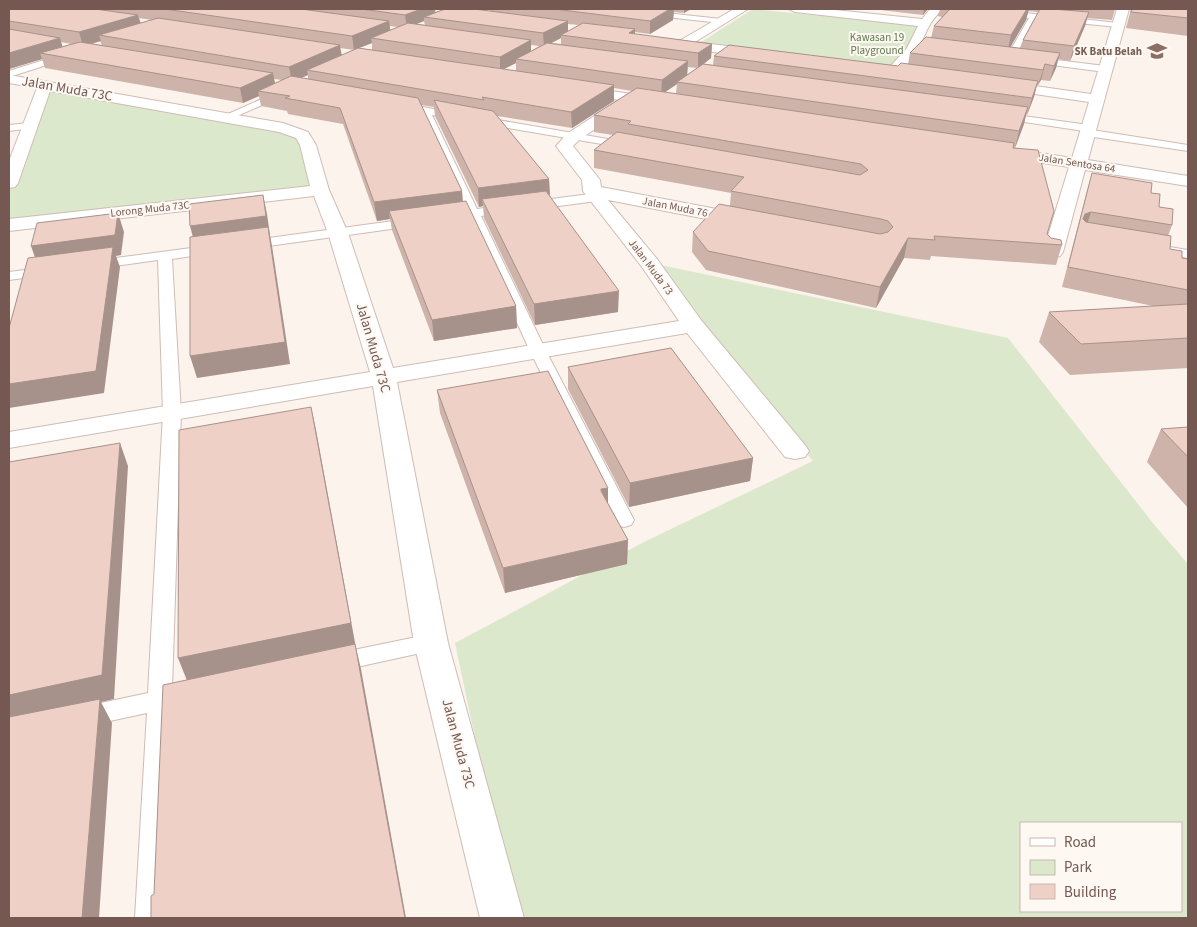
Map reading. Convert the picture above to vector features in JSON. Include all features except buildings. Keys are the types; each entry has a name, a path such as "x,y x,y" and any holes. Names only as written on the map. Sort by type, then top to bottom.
{"street":[{"path":"683,44 742,9"},
{"path":"795,9 925,23"},
{"path":"913,73 889,70 919,46 925,23 936,9"},
{"path":"1053,252 1123,9"},
{"path":"665,42 769,55"},
{"name":"Jalan Muda 73C","path":"9,79 283,128 302,135 308,145 320,190 338,233 384,377 431,642 502,918"},
{"path":"991,84 1097,99"},
{"path":"9,183 45,85"},
{"path":"566,88 632,98 668,101"},
{"path":"574,136 632,98"},
{"name":"Jalan Muda 73","path":"574,136 564,146 591,180 594,194 650,263 693,325 795,451"},
{"name":"Jalan Sentosa 64","path":"991,150 1188,181"},
{"name":"Lorong Muda 73C","path":"9,225 320,190"},
{"name":"Jalan Muda 76","path":"594,194 763,224"},
{"path":"9,440 693,325"}],"lane":[{"path":"611,9 721,21"},
{"path":"648,14 657,9"},
{"path":"968,9 1118,25"},
{"path":"1034,16 1006,57 1105,69"},
{"path":"9,74 71,50"},
{"path":"715,62 730,50"},
{"path":"224,118 296,87 277,84"},
{"path":"388,104 643,148"},
{"path":"425,111 538,351 624,520"},
{"path":"991,114 1188,148"},
{"path":"9,128 29,126"},
{"path":"77,267 474,214 594,194"},
{"path":"1141,246 1188,254"},
{"path":"150,918 172,412 165,256"},
{"path":"9,276 58,270"},
{"path":"314,667 431,642"},
{"path":"56,723 188,694"}],"green space":[{"name":"Kawasan 19 Playground","path":"753,9 925,26 893,67 698,44"},
{"path":"45,85 302,135 320,190 9,225 9,183"},
{"path":"651,263 1008,338 1156,527 1188,564 1188,918 513,918 455,643 646,541 813,461"}],"place":[{"name":"SK Batu Belah","path":"1157,51"}]}
